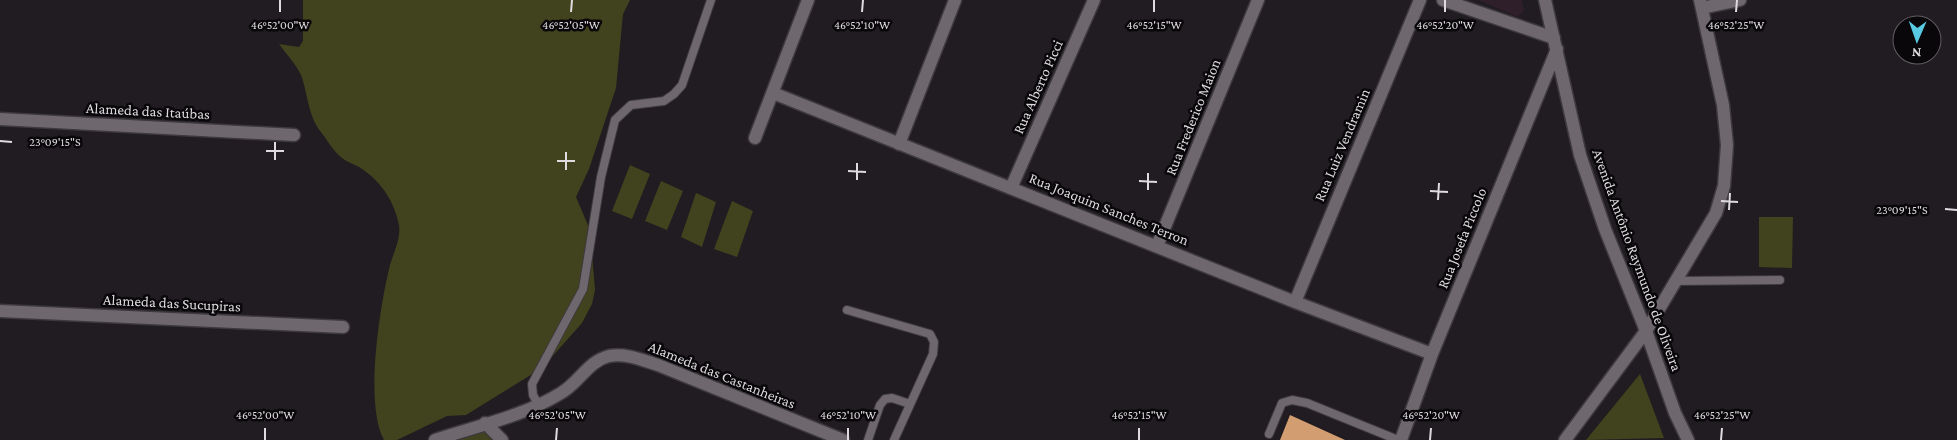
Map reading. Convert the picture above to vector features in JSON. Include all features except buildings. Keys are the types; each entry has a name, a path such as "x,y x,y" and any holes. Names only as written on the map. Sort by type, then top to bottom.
{"street":[{"path":"755,138 808,0"},
{"path":"899,144 955,0"},
{"name":"Rua Alberto Picci","path":"1012,188 1094,0"},
{"name":"Rua Frederico Maion","path":"1157,246 1258,0"},
{"name":"Rua Luiz Vendramin","path":"1295,302 1420,0"},
{"path":"1443,0 1555,44"},
{"name":"Avenida Antônio Raymundo de Oliveira","path":"1545,0 1580,155 1605,229 1688,440"},
{"path":"1565,440 1646,331 1716,213 1724,186 1727,145 1723,105 1701,4 1740,0"},
{"name":"Rua Josefa Piccolo","path":"1400,440 1432,354 1555,44"},
{"name":"Rua Joaquim Sanches Terron","path":"773,93 1295,302 1432,354"},
{"name":"Alameda das Itaúbas","path":"0,119 294,135"},
{"name":"Alameda das Sucupiras","path":"0,311 343,327"},
{"name":"Alameda das Castanheiras","path":"435,440 538,404 563,393 589,366 601,359 610,356 628,356 658,365 843,440"},
{"path":"485,423 502,440"}],"lane":[{"path":"538,404 533,395 532,384 583,289 601,177 615,120 631,106 664,101 674,94 682,84 711,0"},
{"path":"1675,281 1780,280"},
{"path":"847,310 930,334 934,342 933,354 894,440"},
{"path":"868,440 880,405 884,399 892,398 910,404"},
{"path":"1269,434 1282,403 1292,400 1307,403 1400,440"}],"shaded area":[{"path":"1478,0 1522,0 1524,10 1518,17"}],"green space":[{"path":"303,0 630,0 623,14 616,88 589,169 576,197 590,230 595,290 592,304 582,323 542,368 466,415 447,416 397,440 384,440 378,424 374,379 378,328 390,265 398,240 399,225 394,207 380,184 367,172 339,155 317,126 313,119 301,75 279,44 299,47 303,41"},
{"path":"630,165 650,174 632,219 612,211"},
{"path":"661,181 683,191 667,230 645,221"},
{"path":"696,193 716,202 702,247 681,237"},
{"path":"732,201 753,211 737,257 714,249"},
{"path":"1759,217 1793,217 1792,268 1759,267"},
{"path":"1640,374 1664,438 1586,440"},
{"path":"467,431 485,431 492,440 444,440"}]}
